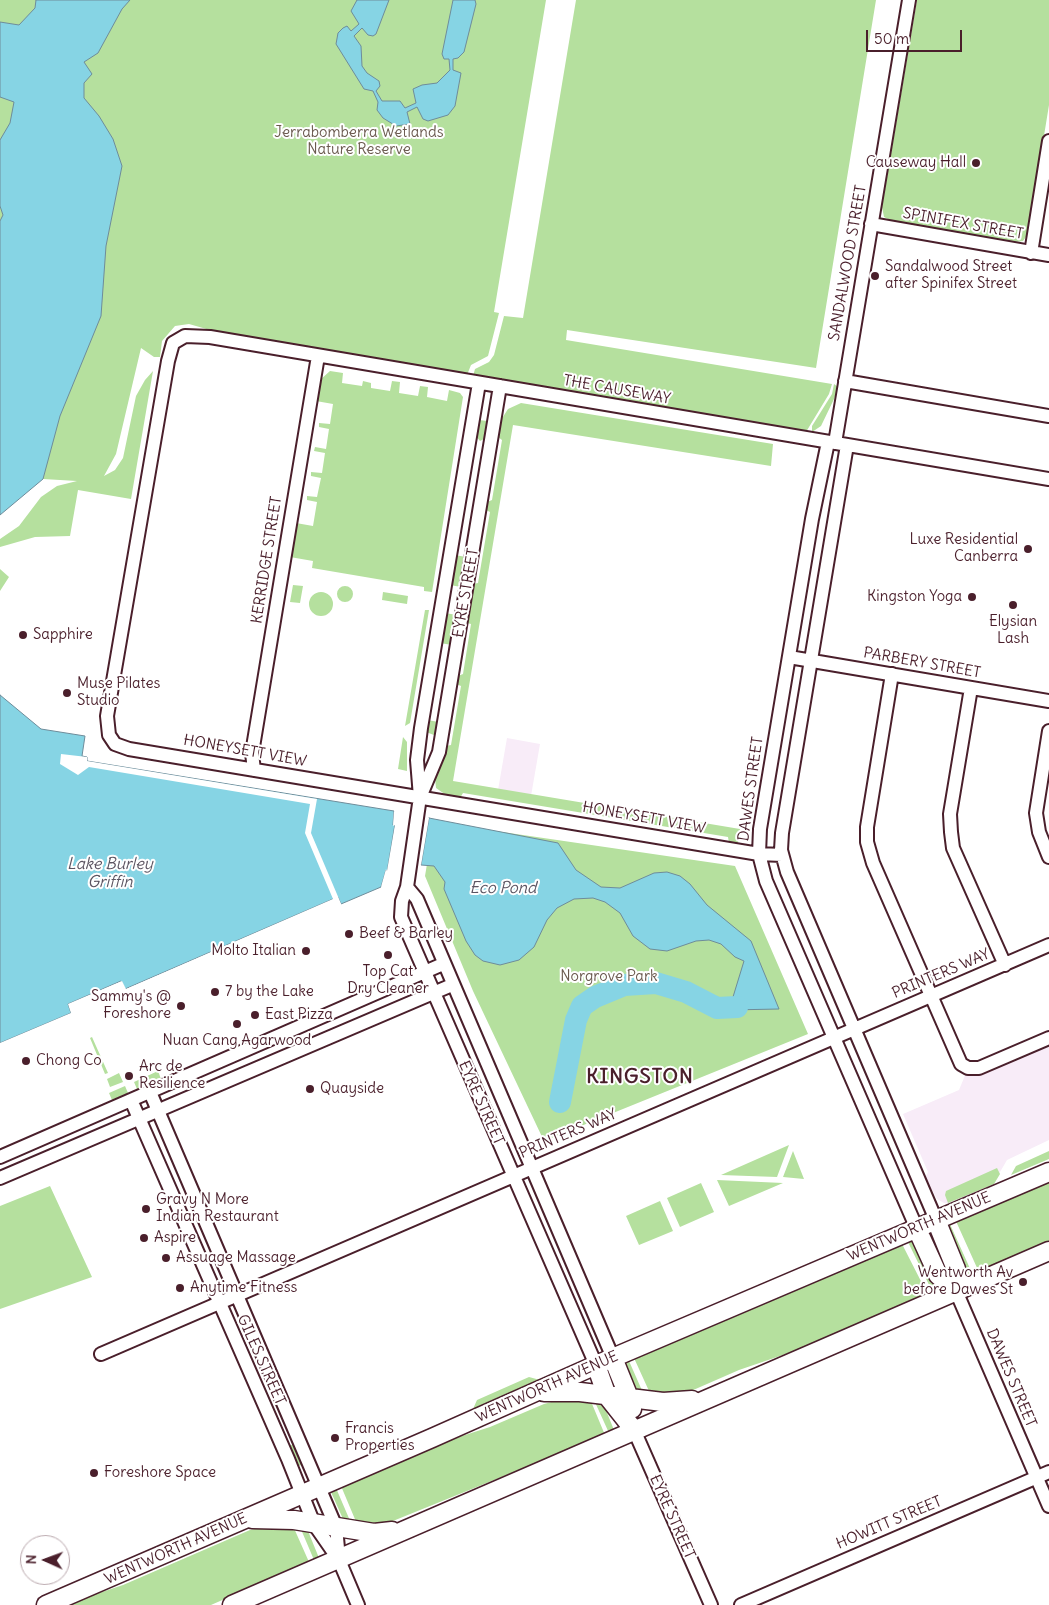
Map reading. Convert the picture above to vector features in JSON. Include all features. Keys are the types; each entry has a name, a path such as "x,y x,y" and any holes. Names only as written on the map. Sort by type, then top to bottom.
{"main road":[{"name":"WENTWORTH AVENUE","path":"46,1605 596,1365 1049,1172"},
{"path":"936,1220 956,1269 956,1291"},
{"path":"917,1228 938,1276 956,1291"},
{"path":"232,1605 1049,1250"},
{"name":"EYRE STREET","path":"613,1358 630,1400 634,1430"},
{"name":"EYRE STREET","path":"596,1365 607,1396 634,1430"},
{"path":"536,1392 573,1392 630,1400 670,1402 714,1397"},
{"path":"244,1519 275,1519 374,1533 409,1529"}],"street":[{"name":"SANDALWOOD STREET","path":"837,443 845,381 909,0"},
{"path":"1031,252 1049,141"},
{"name":"SPINIFEX STREET","path":"871,224 1049,255"},
{"name":"THE CAUSEWAY","path":"180,338 200,336 1049,479"},
{"name":"HONEYSETT VIEW","path":"180,338 172,346 168,362 107,728 112,740 121,747 254,770 759,854 782,855"},
{"name":"KERRIDGE STREET","path":"254,770 252,753 318,356"},
{"path":"845,381 1049,416"},
{"name":"EYRE STREET","path":"479,383 421,728 417,760 420,797 407,886 402,901 401,917 596,1365"},
{"name":"EYRE STREET","path":"420,797 439,752 500,386"},
{"path":"837,443 811,660 782,833 782,855 787,872 936,1220"},
{"name":"DAWES STREET","path":"837,443 812,519 760,829 759,854 766,881 917,1228"},
{"name":"PARBERY STREET","path":"789,657 1049,701"},
{"path":"892,674 868,821 867,842 873,863 930,996 958,1059 968,1068 982,1067 1049,1038"},
{"path":"971,688 950,814 950,832 953,848 1004,965"},
{"path":"1049,731 1036,813 1039,832 1049,857"},
{"name":"EYRE STREET","path":"407,886 417,899 443,964 613,1358"},
{"name":"PRINTERS WAY","path":"101,1354 1049,945"},
{"path":"0,1157 443,964"},
{"path":"0,1178 452,984"},
{"name":"GILES STREET","path":"150,1092 336,1527 339,1560"},
{"name":"GILES STREET","path":"131,1100 314,1524 339,1560 358,1605"},
{"path":"894,1178 914,1169"},
{"name":"DAWES STREET","path":"956,1291 1049,1506"},
{"path":"575,1317 592,1308"},
{"name":"EYRE STREET","path":"634,1430 711,1605"},
{"path":"278,1440 296,1432"},
{"name":"HOWITT STREET","path":"742,1605 1049,1472"}],"shaded area":[{"path":"507,738 540,744 531,796 498,790"},
{"path":"1049,1044 1049,1140 1007,1160 993,1184 952,1203 944,1203 937,1199 925,1178 928,1172 903,1114 959,1090 966,1073"}],"green space":[{"name":"Jerrabomberra Wetlands Nature Reserve","path":"0,0 546,0 494,312 499,313 488,356 471,365 467,375 224,334 189,324 175,326 162,341 160,357 154,357 141,348 116,454 104,476 115,470 123,458 136,396 145,380 153,371 131,499 78,490 70,536 35,537 0,547 0,539 19,526 41,497 57,486 77,481 43,479 31,482 0,510"},
{"path":"576,0 876,0 816,368 567,330 566,340 832,384 829,394 806,432 473,376 475,369 489,362 494,355 504,316 523,318"},
{"path":"917,0 1049,0 1049,105 1028,234 1023,241 1015,242 894,222 884,217 882,207"},
{"path":"330,371 343,373 342,383 362,386 363,381 371,383 371,388 390,391 392,381 400,382 399,393 418,396 420,386 428,387 427,397 447,401 449,390 460,393 463,397 432,592 424,591 424,587 312,568 313,561 290,557 296,523 313,526 317,502 307,500 307,496 317,497 321,478 311,476 311,472 322,473 325,453 314,451 315,447 326,449 329,429 319,427 319,423 330,424 333,404 316,401 320,380"},
{"path":"834,384 838,387 834,399 821,426 812,432 812,426 832,394"},
{"path":"521,403 773,444 771,466 513,425 453,781 740,829 738,843 729,843 728,837 463,793 460,798 446,795 436,788 435,778 446,746 451,745 461,686 456,684 458,676 463,674 471,624 467,623 473,584 478,583 490,512 486,510 487,502 492,500 502,440 498,437 501,420 508,409"},
{"path":"479,420 487,421 484,439 480,441 476,436"},
{"path":"455,555 466,557 461,587 450,585"},
{"path":"0,569 9,577 0,591"},
{"path":"293,585 303,586 300,603 290,602"},
{"path":"345,586 351,588 353,594 351,600 345,602 339,600 337,594 339,588"},
{"path":"321,592 329,596 333,604 329,612 321,616 313,612 309,604 313,596"},
{"path":"383,592 408,596 407,604 382,600"},
{"path":"425,610 429,610 410,723 405,726"},
{"path":"445,613 457,615 452,645 440,643"},
{"path":"427,720 439,722 434,735 426,732"},
{"path":"403,737 407,742 407,771 398,769"},
{"name":"Norgrove Park","path":"434,822 735,866 808,1034 544,1141 473,991 425,876"},
{"path":"92,1037 108,1073 105,1074 90,1038"},
{"path":"158,1071 161,1079 137,1089 134,1082"},
{"path":"119,1073 123,1082 110,1087 107,1079"},
{"path":"125,1086 128,1093 112,1100 109,1093"},
{"path":"789,1145 777,1177 721,1175"},
{"path":"793,1151 804,1179 783,1177"},
{"path":"1049,1151 1049,1159 1011,1175 1016,1166"},
{"path":"997,1168 1000,1174 994,1184 948,1203 945,1195 946,1191"},
{"path":"1049,1179 1049,1243 981,1272 978,1270 955,1219"},
{"path":"717,1180 783,1183 729,1206"},
{"path":"701,1183 714,1212 680,1227 667,1198"},
{"path":"50,1186 92,1277 0,1309 0,1206"},
{"path":"660,1201 673,1231 639,1245 626,1216"},
{"path":"949,1222 972,1273 968,1274 964,1270 946,1223"},
{"path":"907,1240 912,1240 917,1245 935,1288 933,1293"},
{"path":"901,1242 928,1295 809,1346 739,1370 691,1391 677,1395 652,1397 634,1358"},
{"path":"629,1361 644,1395 636,1393 624,1365"},
{"path":"529,1377 540,1380 473,1409 477,1400"},
{"path":"566,1398 590,1399 605,1435 388,1523 357,1524 341,1486 437,1444 490,1427 544,1404"},
{"path":"594,1400 603,1403 614,1430 609,1433"},
{"path":"291,1445 295,1445 304,1464 296,1467 289,1449"},
{"path":"336,1488 351,1523 343,1519 331,1492"},
{"path":"293,1526 309,1562 211,1605 63,1605 123,1585 250,1530 264,1527"},
{"path":"300,1527 308,1531 319,1558 314,1560"}],"water":[{"path":"36,0 130,0 122,9 98,53 84,62 92,74 84,83 84,98 99,116 113,139 122,166 106,246 101,316 60,416 43,479 0,515 0,221 3,215 0,206 0,140 10,123 14,102 0,97 0,22 19,25 35,8"},
{"path":"357,0 389,0 376,34 373,36 368,35 362,28 354,36 361,46 362,66 367,73 379,81 380,86 376,91 382,101 400,101 405,108 416,103 413,89 422,85 437,83 450,70 449,59 444,59 442,54 453,0 475,0 476,4 464,52 458,58 453,59 453,70 461,73 455,106 448,115 428,121 423,119 417,107 407,112 410,124 396,126 383,118 377,110 378,102 373,91 364,89 336,44 338,33 343,28 347,26 351,31 359,24 351,11"},
{"name":"Lake Burley Griffin","path":"0,695 41,729 85,736 82,756 87,757 87,761 394,811 393,825 395,824 387,872 386,870 381,887 341,904 338,897 125,989 121,981 68,1004 71,1013 0,1043"},
{"name":"Eco Pond","path":"429,818 558,843 576,870 601,887 620,888 654,873 667,872 680,876 690,884 707,905 751,941 779,1009 729,1010 744,961 735,957 721,944 709,940 696,941 667,951 650,949 633,936 620,913 605,902 593,898 574,899 557,908 547,920 534,947 519,960 500,965 483,961 475,955 466,941 444,889 445,882 434,866 421,865"}],"pier":[{"path":"61,754 87,757 87,761 317,799 311,833 342,906 337,901 334,902 126,992 120,984 71,1005 73,1015 0,1046 0,1043 71,1013 68,1004 122,981 126,989 333,899 305,833 310,804 89,767 78,775 60,764"},
{"path":"394,811 396,812 395,822 398,825 390,873 387,875 384,886 381,887 386,869 387,871 395,825 393,826"},
{"path":"427,817 429,818 421,865 419,864"}],"waterway":[{"path":"560,1102 576,1020 582,1006 595,997 624,985 656,983 686,992 717,1008 737,1007"}],"place":[{"name":"Causeway Hall","path":"976,163"},
{"name":"Sandalwood Street after Spinifex Street","path":"875,276"},
{"name":"Luxe Residential Canberra","path":"1028,549"},
{"name":"Kingston Yoga","path":"972,597"},
{"name":"Elysian Lash","path":"1013,605"},
{"name":"Sapphire","path":"23,635"},
{"name":"Muse Pilates Studio","path":"67,693"},
{"name":"Beef & Barley","path":"349,934"},
{"name":"Molto Italian","path":"306,951"},
{"name":"Top Cat Dry Cleaner","path":"388,955"},
{"name":"7 by the Lake","path":"215,992"},
{"name":"Sammy's @ Foreshore","path":"181,1006"},
{"name":"East Pizza","path":"255,1015"},
{"name":"Nuan Cang Agarwood","path":"237,1024"},
{"name":"Chong Co","path":"26,1061"},
{"name":"Arc de Resilience","path":"129,1076"},
{"name":"Quayside","path":"310,1089"},
{"name":"Gravy N More Indian Restaurant","path":"146,1209"},
{"name":"Aspire","path":"144,1238"},
{"name":"Assuage Massage","path":"166,1258"},
{"name":"Wentworth Av before Dawes St","path":"1023,1282"},
{"name":"Anytime Fitness","path":"180,1288"},
{"name":"Francis Properties","path":"335,1438"},
{"name":"Foreshore Space","path":"94,1473"}],"district":[{"name":"KINGSTON","path":"640,1077"}]}
